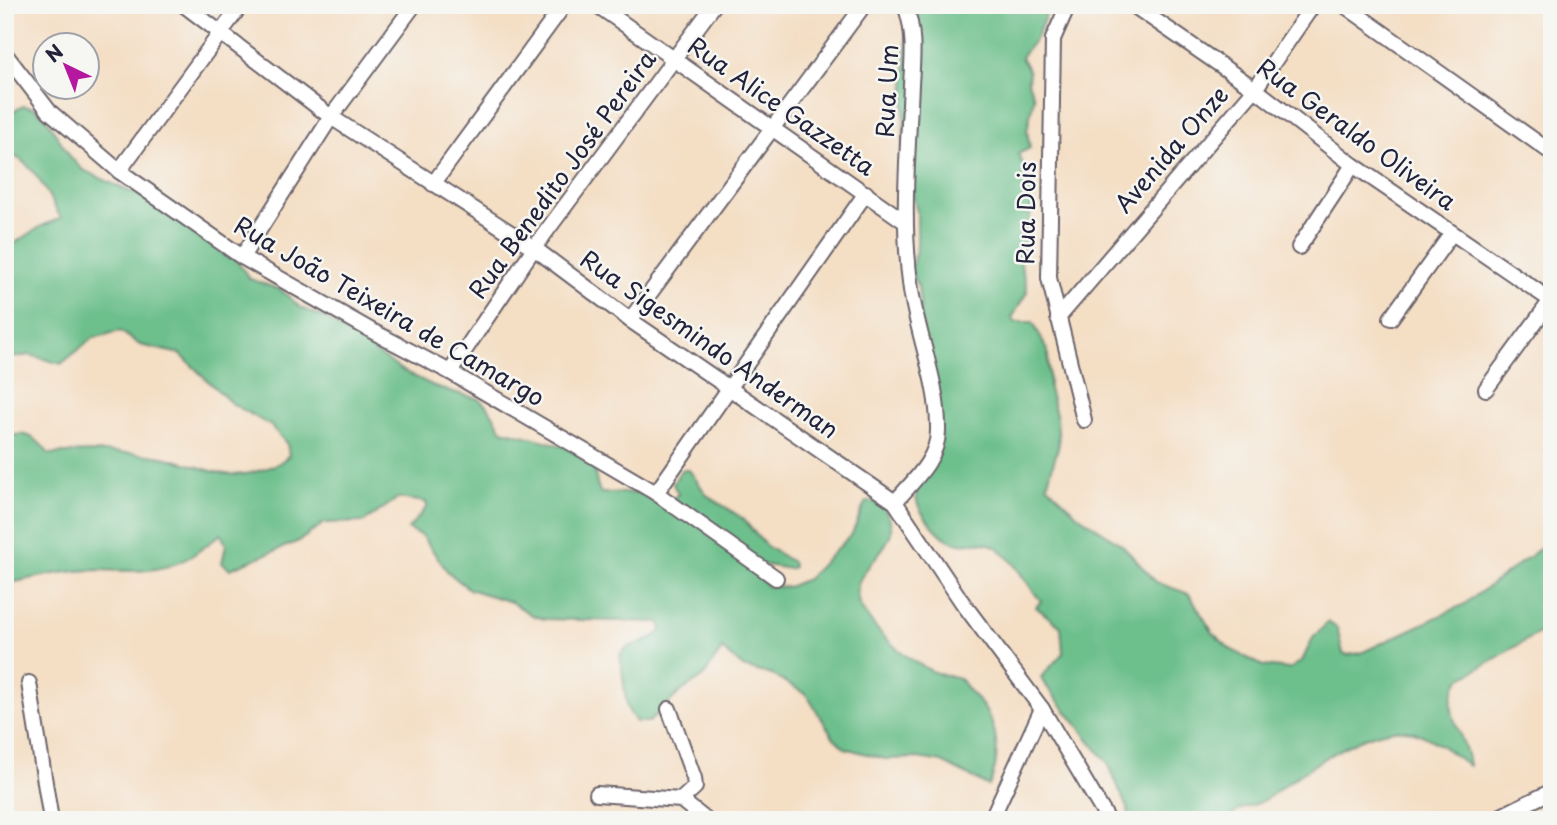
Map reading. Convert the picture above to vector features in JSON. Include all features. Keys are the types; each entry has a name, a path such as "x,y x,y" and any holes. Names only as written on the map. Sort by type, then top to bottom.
{"street":[{"name":"Rua Sigesmindo Anderman","path":"184,5 331,117 534,248 630,320 895,502 962,602 1042,709 1108,820"},
{"path":"119,171 241,5"},
{"path":"242,257 331,117 414,5"},
{"path":"433,184 564,5"},
{"name":"Rua Alice Gazzetta","path":"597,5 904,221"},
{"name":"Rua Benedito José Pereira","path":"450,372 534,248 714,5"},
{"path":"630,320 864,5"},
{"name":"Rua Um","path":"895,502 924,468 935,448 938,432 936,404 911,292 904,221 914,37 905,5"},
{"name":"Rua Dois","path":"1068,5 1053,39 1049,267 1058,318 1084,420"},
{"name":"Rua Geraldo Oliveira","path":"1133,5 1255,89 1353,165 1552,300"},
{"name":"Avenida Onze","path":"1058,318 1255,89 1313,5"},
{"path":"1343,5 1552,153"},
{"name":"Rua João Teixeira de Camargo","path":"5,54 48,111 119,171 242,257 450,372 656,493 776,578"},
{"path":"1299,247 1353,165"},
{"path":"656,493 866,193"},
{"path":"1391,318 1452,233"},
{"path":"1486,389 1552,300"},
{"path":"29,683 51,820"},
{"path":"669,709 694,778 695,787 681,800"},
{"path":"991,820 1042,709"},
{"path":"1493,820 1552,791"},
{"path":"597,794 681,800 706,820"}],"green space":[{"path":"907,5 1050,5 1036,38 1021,57 1029,71 1028,82 1034,97 1027,131 1030,148 1018,154 1030,184 1032,208 1021,260 1027,292 1012,318 1015,322 1033,322 1048,352 1049,389 1057,418 1059,444 1047,485 1078,515 1122,545 1156,582 1189,594 1213,633 1230,649 1263,666 1289,669 1302,661 1313,638 1328,622 1337,628 1343,653 1361,653 1463,605 1552,540 1552,625 1459,680 1453,692 1452,713 1469,766 1429,738 1414,732 1398,730 1379,733 1338,751 1263,801 1239,810 1228,820 1132,820 1108,763 1041,677 1063,653 1061,627 1036,607 1041,601 1002,552 987,543 959,543 948,539 924,516 916,499 919,484 936,457 918,286 910,272 917,246 917,211 903,162"},
{"path":"23,106 35,108 46,118 71,158 83,170 126,190 172,205 222,241 250,279 281,290 301,308 325,318 403,371 438,388 479,399 489,408 502,430 578,453 593,467 601,493 646,493 673,499 678,494 673,484 681,470 689,470 707,495 742,518 765,545 792,562 793,567 790,569 759,564 761,579 767,586 788,587 807,579 852,534 865,503 880,505 890,520 889,538 859,582 858,601 871,622 898,650 920,665 944,676 959,679 986,711 997,747 994,773 989,786 942,762 918,758 885,759 845,748 834,738 806,694 772,675 743,667 722,649 703,677 680,692 649,722 636,722 627,708 620,654 630,646 658,634 662,629 660,622 544,619 511,602 469,589 448,572 422,536 408,529 427,507 426,502 398,498 364,522 324,523 299,541 230,569 222,563 226,545 221,534 190,557 165,567 142,571 73,571 5,584 5,438 25,435 40,443 49,454 134,453 235,475 248,474 280,463 289,455 287,444 271,426 231,403 180,354 140,345 120,331 93,338 61,364 30,355 5,358 7,248 42,226 61,218 32,170 15,156 5,152 5,133 9,131 7,119 11,113"}]}
